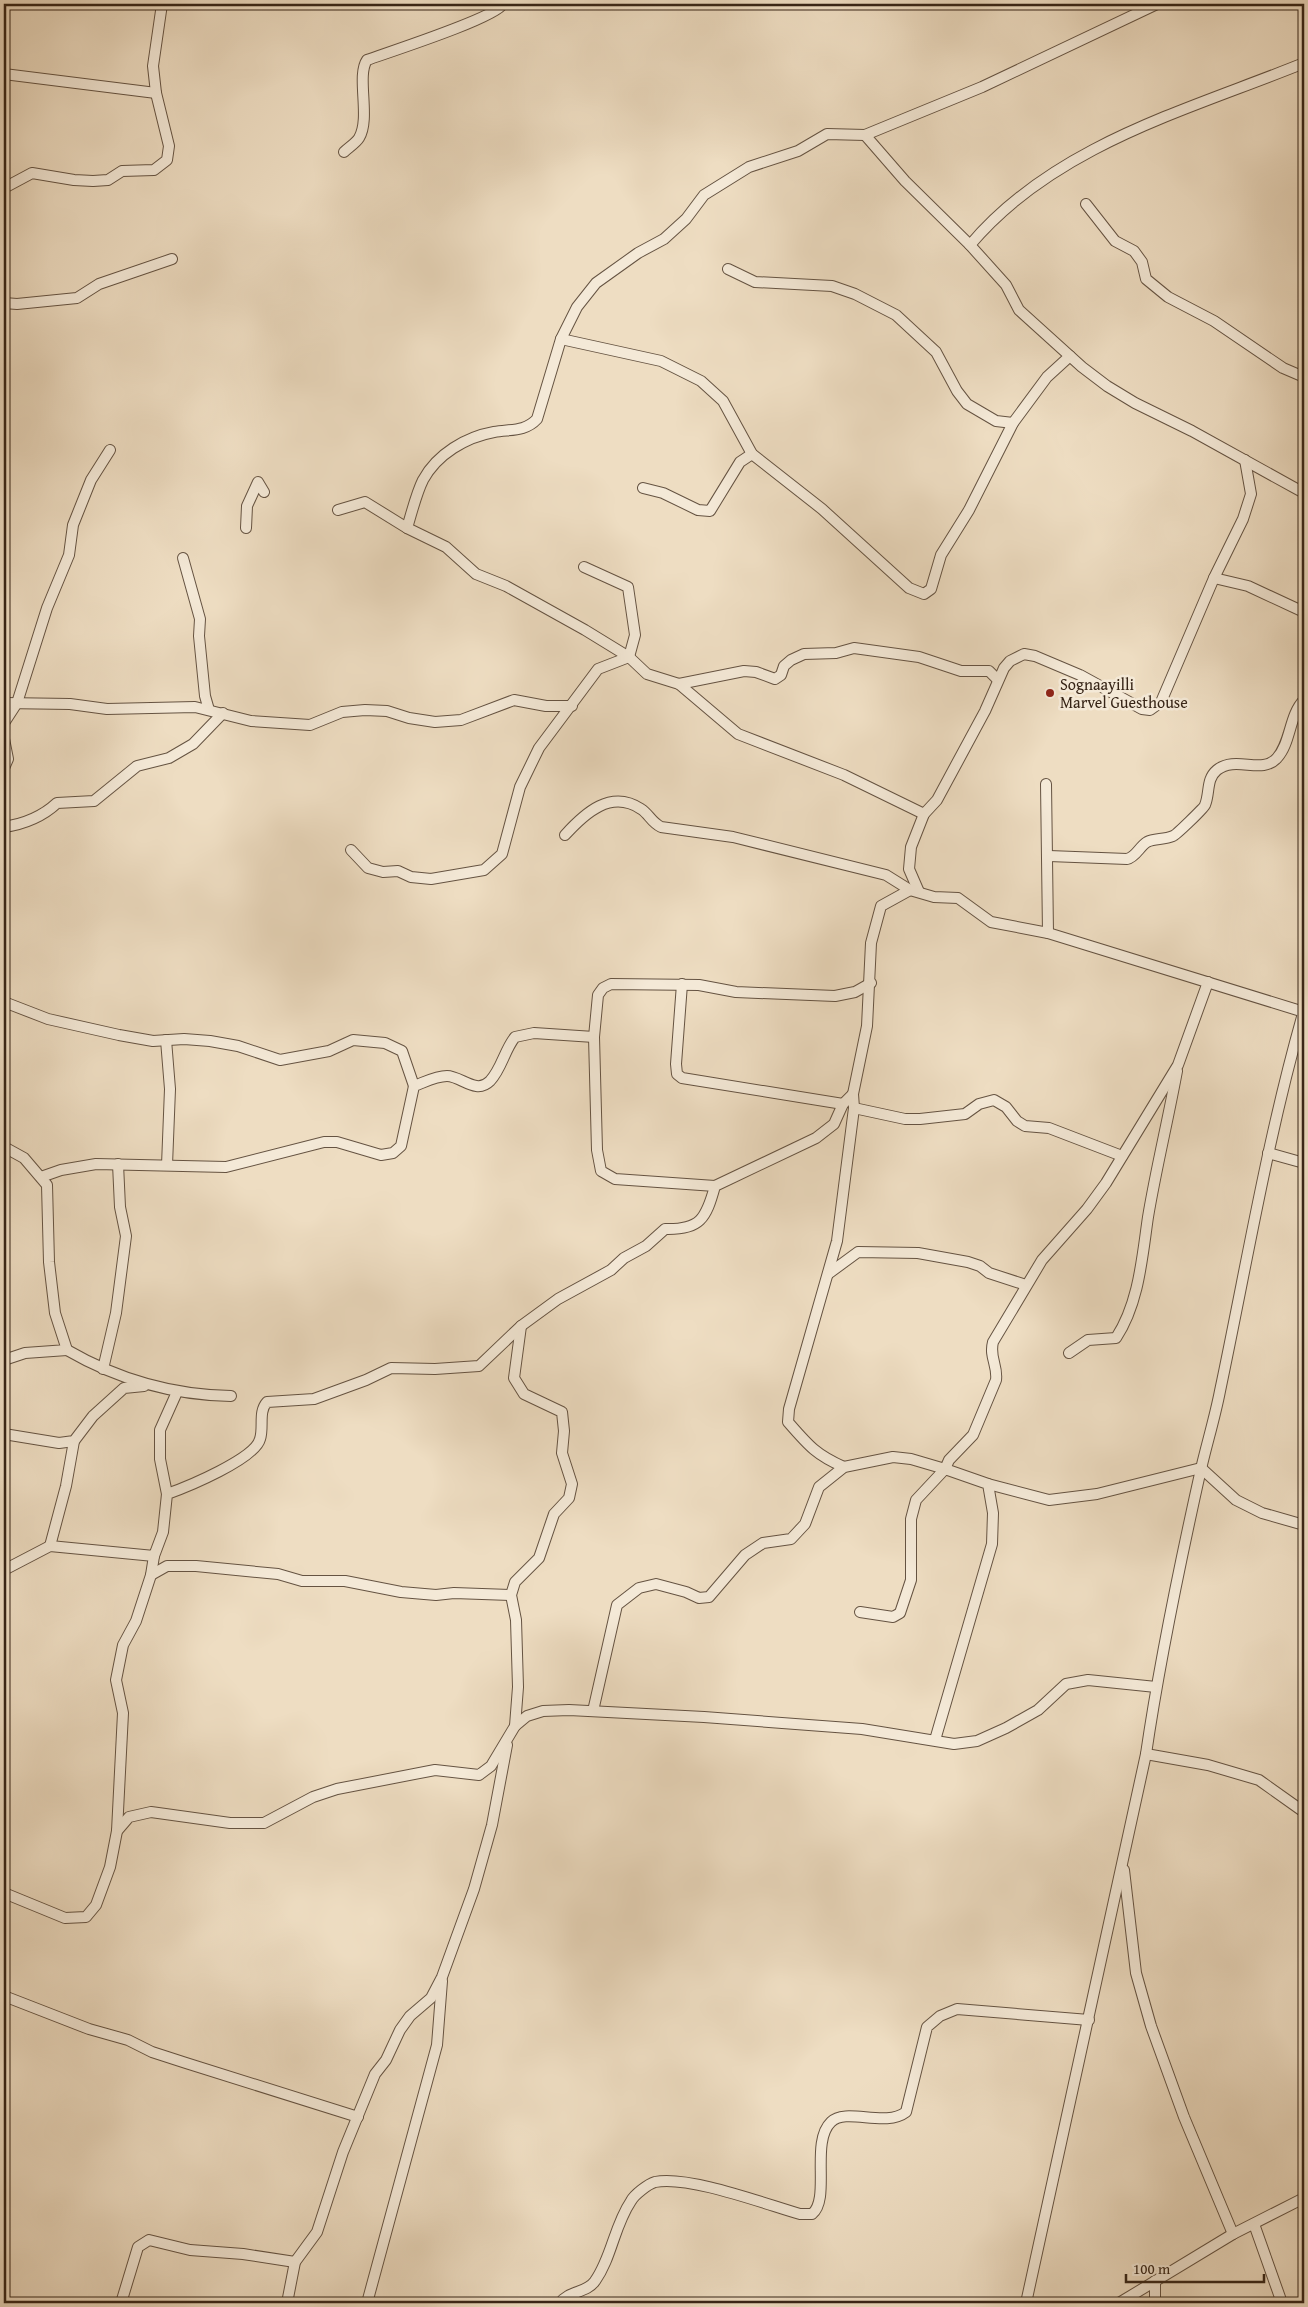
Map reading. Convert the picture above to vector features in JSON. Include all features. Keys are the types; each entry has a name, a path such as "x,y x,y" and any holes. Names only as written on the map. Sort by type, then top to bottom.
{"street":[{"path":"4,188 32,173 74,180 108,180 122,170 154,170 167,160 169,146 156,93 153,66 162,4"},
{"path":"344,152 359,138 364,112 362,66 367,60 478,19 500,8 502,4"},
{"path":"408,528 423,480 438,459 471,438 494,432 516,430 531,425 537,419 561,339 578,307 596,283 638,253 664,239 686,219 704,195 749,168 798,151 827,134 865,134 982,88 1157,4"},
{"path":"970,245 987,225 1027,192 1062,167 1095,149 1171,113 1304,63"},
{"path":"4,74 156,93"},
{"path":"865,134 905,181 970,245 1006,285 1019,310 1070,356 1107,386 1304,493"},
{"path":"1086,204 1115,241 1134,251 1142,262 1146,279 1168,297 1214,321 1284,368 1304,377"},
{"path":"4,303 17,304 77,298 99,284 172,259"},
{"path":"728,269 755,282 832,286 855,294 896,315 936,352 967,404 996,421 1014,423"},
{"path":"561,339 661,361 701,381 723,402 752,454 822,508 909,588 924,594 931,589 941,555 969,510 1014,423 1043,382 1070,356"},
{"path":"4,723 17,703 47,608 69,555 73,525 90,480 110,450"},
{"path":"643,488 664,493 698,510 710,511 740,462 752,454"},
{"path":"914,891 909,869 912,847 924,814 937,800 985,711 998,680 1010,661 1024,654 1080,675 1142,709 1155,708 1161,702 1214,578 1243,518 1251,494 1246,460"},
{"path":"246,528 247,506 258,482 264,492"},
{"path":"338,510 365,502 408,528 446,546 476,574 506,586 630,658 647,674 679,684 738,734 844,775 924,814"},
{"path":"183,558 200,619 199,636 205,696 209,710"},
{"path":"584,567 628,587 635,635 630,658"},
{"path":"1214,578 1248,586 1304,612"},
{"path":"679,684 744,671 756,672 775,679 781,675 784,666 791,660 804,654 836,653 854,648 919,657 961,671 989,671 998,680"},
{"path":"352,850 368,868 383,872 398,871 411,877 431,879 484,870 502,854 520,786 538,748 572,706 598,669 630,658"},
{"path":"4,703 70,704 107,709 186,707 223,713 251,721 310,725 342,712 365,710 387,711 408,718 436,722 460,720 514,700 546,706 572,706"},
{"path":"1049,856 1127,859 1133,857 1149,841 1175,836 1205,806 1210,777 1217,770 1228,763 1266,765 1276,760 1282,753 1291,726 1304,700"},
{"path":"4,827 21,825 49,811 57,803 94,801 137,766 169,758 193,744 223,713"},
{"path":"4,738 8,759 4,768"},
{"path":"1046,784 1049,856 1048,933"},
{"path":"565,835 584,814 614,801 630,802 644,811 652,823 660,827 733,837 886,875 914,891 934,897 958,898 991,922 1048,933 1304,1011 1268,1153 1220,1393 1201,1468 1156,1687 1146,1754 1026,2303"},
{"path":"844,1467 822,1457 788,1422 789,1409 837,1241 854,1108 853,1094 867,1026 871,983 871,943 881,906 914,891"},
{"path":"1069,1354 1088,1340 1116,1338 1127,1322 1141,1267 1148,1217 1178,1066 1208,982"},
{"path":"853,1094 843,1104 834,1124 816,1138 715,1186 615,1179 601,1171 597,1150 594,1037 596,1002 603,988 611,984 682,984 736,992 836,996 855,992 871,983"},
{"path":"682,984 676,1064 677,1074 682,1078 843,1104"},
{"path":"4,1002 48,1019 119,1035 153,1041 210,1041 238,1046 280,1060 328,1051 353,1040 385,1043 402,1051 414,1086 401,1146 393,1153 381,1155 337,1142 324,1142 234,1166 118,1164 76,1167 41,1177"},
{"path":"414,1086 432,1078 449,1076 472,1086 488,1083 498,1071 508,1046 515,1037 534,1033 594,1037"},
{"path":"166,1040 170,1089 167,1165"},
{"path":"860,1612 893,1617 900,1613 911,1580 912,1519 916,1500 945,1469 949,1460 973,1435 998,1371 991,1359 993,1342 1042,1260 1088,1209 1106,1183 1178,1066"},
{"path":"854,1108 905,1119 920,1119 965,1114 979,1104 994,1100 1006,1107 1017,1121 1025,1126 1049,1128 1122,1156"},
{"path":"4,1147 24,1158 47,1185 49,1262 55,1314 66,1350"},
{"path":"1268,1153 1304,1163"},
{"path":"103,1369 116,1314 126,1236 120,1207 118,1164"},
{"path":"167,1494 196,1483 251,1452 260,1441 262,1408 267,1402 314,1399 366,1380 391,1368 435,1369 479,1366 520,1326 558,1299 611,1270 624,1258 646,1246 665,1230 684,1230 697,1224 711,1201 715,1186"},
{"path":"827,1274 858,1252 918,1253 968,1262 980,1266 989,1273 1026,1285"},
{"path":"117,1831 129,1817 151,1812 230,1823 264,1823 313,1797 337,1789 435,1770 478,1775 491,1766 515,1726 518,1687 516,1620 511,1595 515,1582 539,1558 554,1514 569,1498 572,1484 562,1453 564,1431 562,1412 524,1394 514,1378 520,1326"},
{"path":"4,1360 25,1352 66,1350 103,1369 150,1386"},
{"path":"50,1546 66,1486 74,1441 93,1416 124,1388 150,1386 179,1389 201,1395 231,1396"},
{"path":"4,1894 65,1918 86,1918 96,1906 110,1867 117,1831 123,1713 116,1680 123,1645 136,1622 151,1575 154,1556 164,1532 167,1494 160,1459 160,1430 177,1392"},
{"path":"4,1434 58,1443 74,1441"},
{"path":"593,1712 617,1605 639,1588 656,1584 686,1592 699,1598 709,1597 751,1551 763,1543 791,1539 805,1524 819,1487 844,1467 893,1457 911,1459 988,1484 1049,1500 1097,1494 1201,1468"},
{"path":"1201,1468 1236,1500 1262,1513 1304,1525"},
{"path":"935,1740 992,1544 993,1513 988,1484"},
{"path":"4,1570 50,1546 154,1556"},
{"path":"151,1575 167,1566 196,1566 278,1574 302,1581 345,1581 409,1593 511,1595"},
{"path":"515,1726 527,1716 543,1711 593,1712 704,1717 862,1729 954,1744 977,1741 1038,1710 1066,1684 1088,1680 1156,1687"},
{"path":"287,2303 295,2262 317,2232 343,2152 375,2074 386,2060 400,2030 410,2016 431,1998 442,1977 479,1871 492,1825 508,1740"},
{"path":"1146,1754 1208,1765 1258,1780 1304,1812"},
{"path":"1123,1859 1136,1973 1151,2026 1184,2117 1233,2234"},
{"path":"367,2303 437,2045 442,1977"},
{"path":"4,1996 89,2030 128,2040 177,2060 358,2117"},
{"path":"560,2303 564,2298 594,2283 604,2265 619,2223 632,2199 653,2182 689,2182 800,2214 812,2214 816,2211 819,2200 821,2157 825,2133 831,2121 842,2117 893,2119 906,2112 927,2027 940,2016 957,2009 1089,2020"},
{"path":"1119,2303 1233,2234 1304,2198"},
{"path":"1254,2224 1282,2303"},
{"path":"121,2303 138,2247 150,2240 190,2250 243,2254 295,2262"},
{"path":"1155,2282 1155,2303"}],"place":[{"name":"Sognaayilli Marvel Guesthouse","path":"1050,693"}]}
